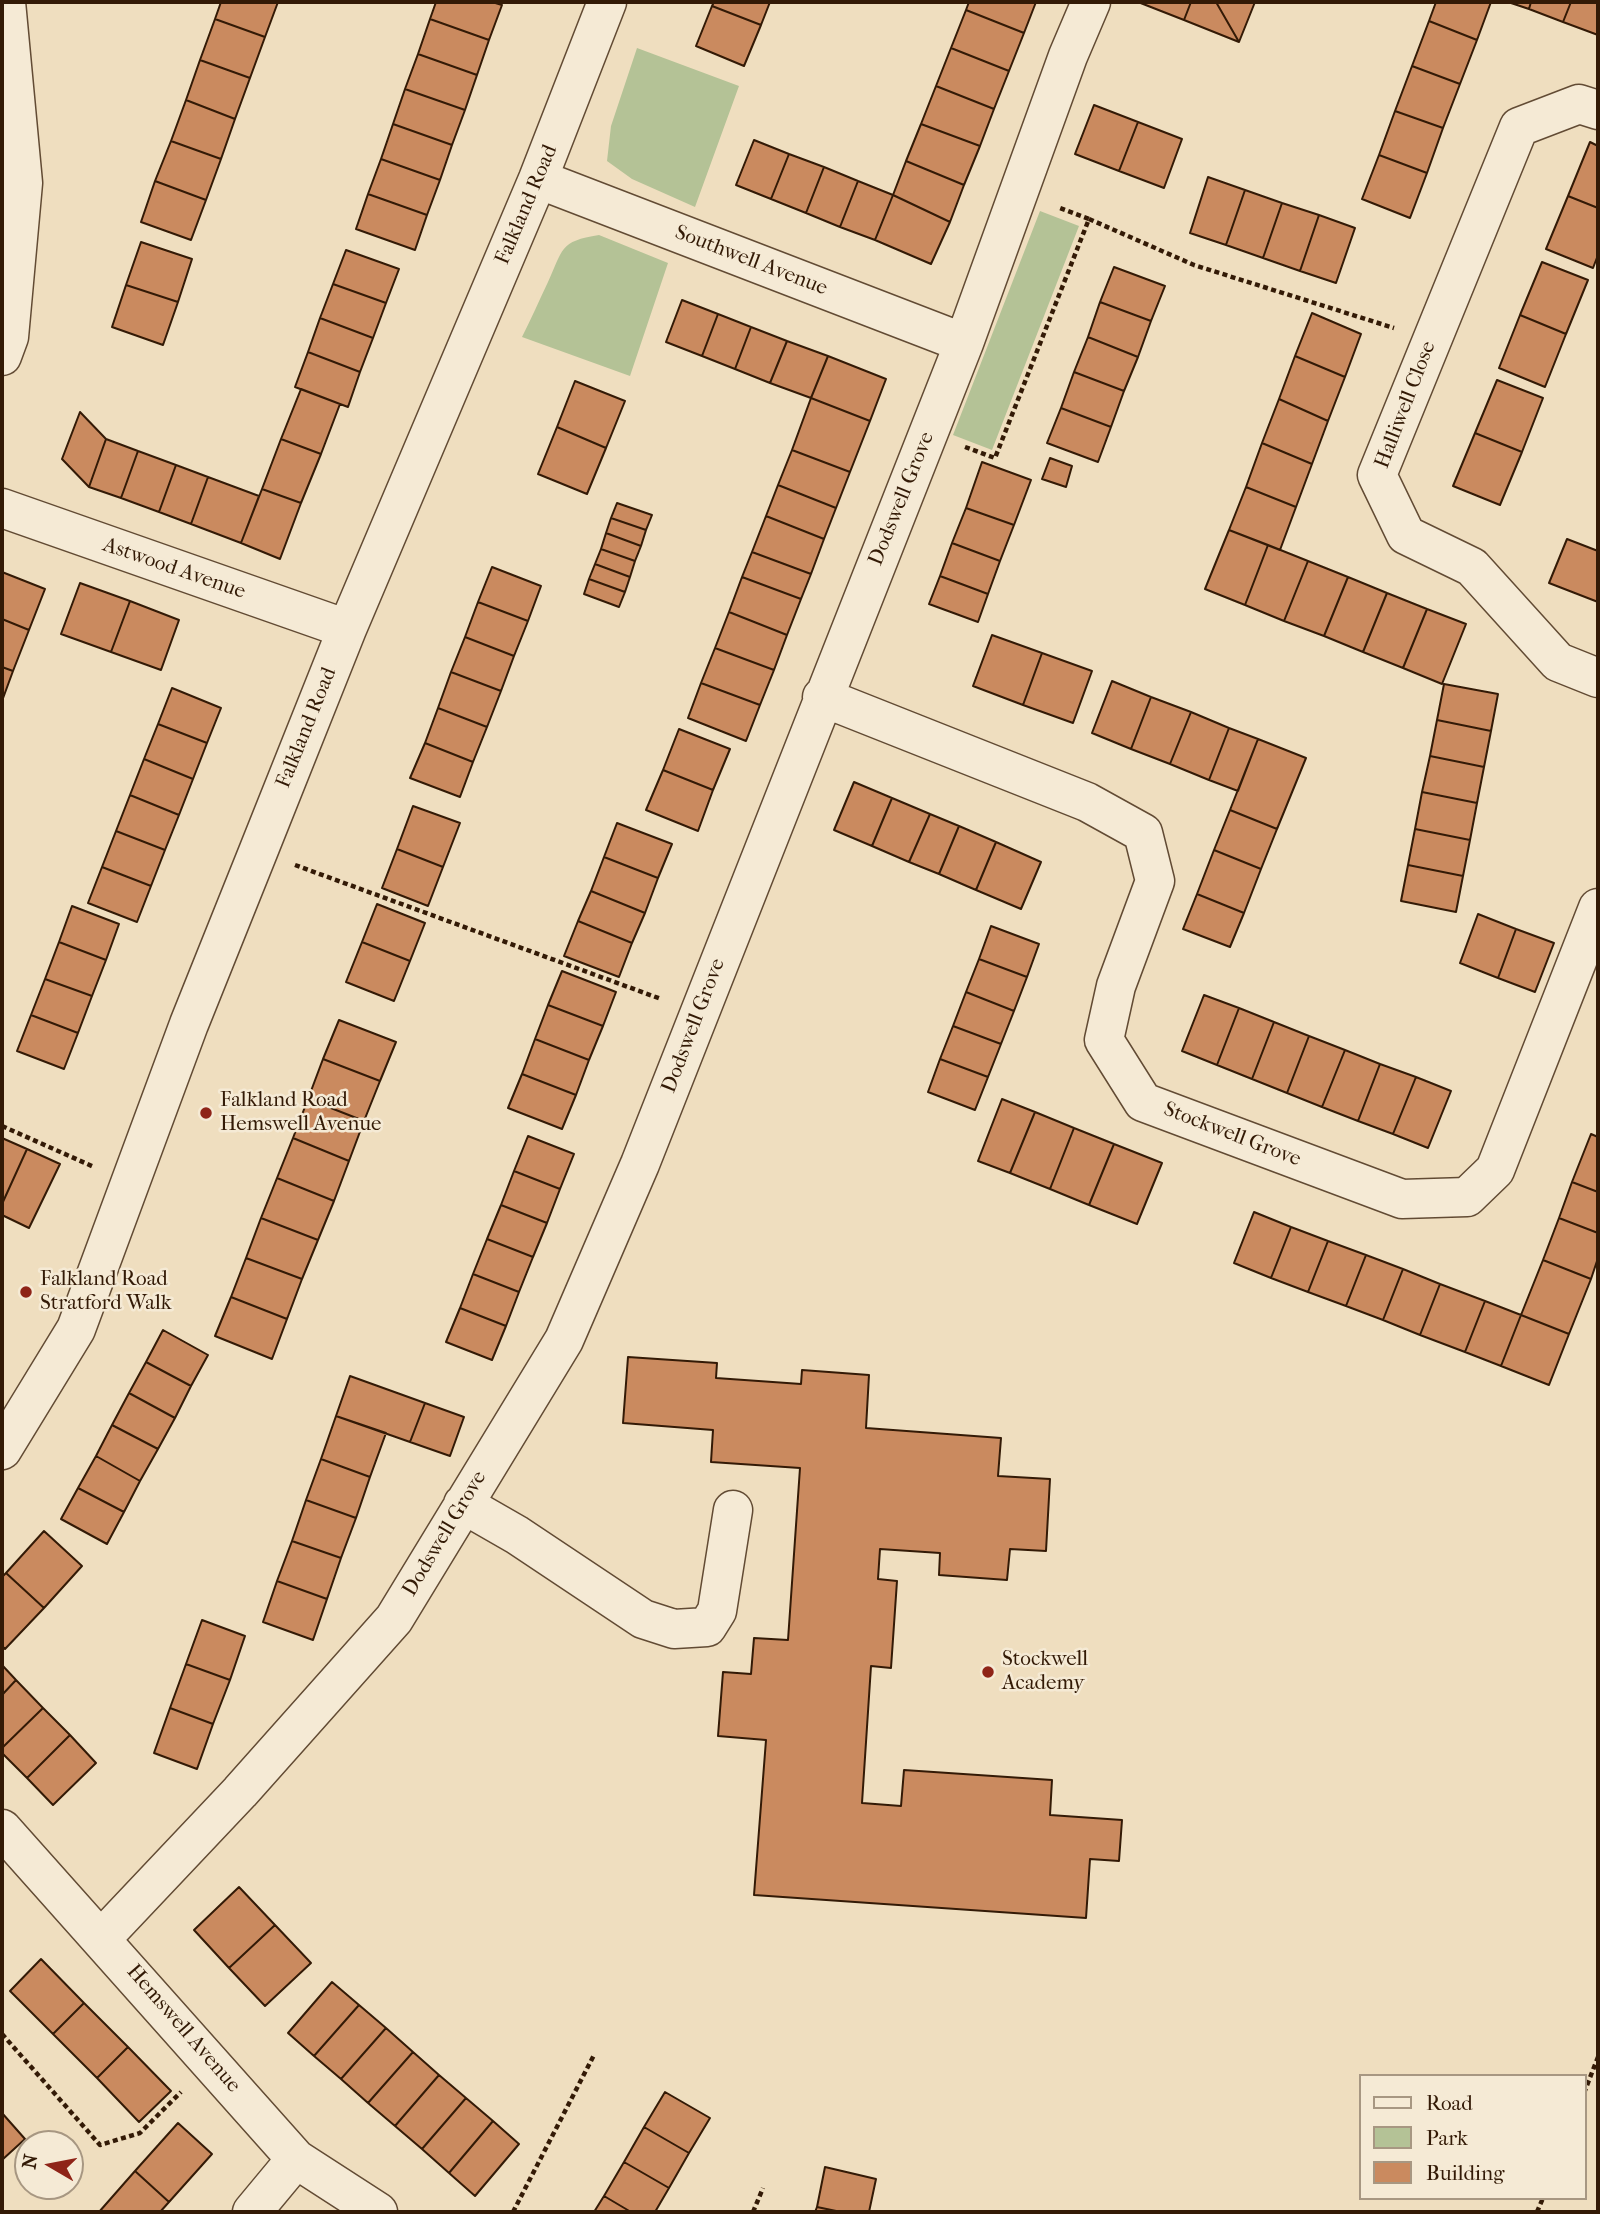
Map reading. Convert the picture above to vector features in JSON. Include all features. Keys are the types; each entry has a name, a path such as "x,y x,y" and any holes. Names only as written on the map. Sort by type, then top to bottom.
{"street":[{"path":"2,356 9,337 23,183 6,2"},
{"name":"Falkland Road","path":"2,1450 76,1329 258,852 347,629 538,179 607,2"},
{"name":"Dodswell Grove","path":"102,1938 240,1792 394,1619 564,1340 640,1164 822,696 964,343 1068,56 1091,2"},
{"name":"Halliwell Close","path":"1598,110 1579,104 1519,127 1377,475 1406,534 1472,567 1558,662 1598,678"},
{"name":"Southwell Avenue","path":"538,179 964,343"},
{"name":"Astwood Avenue","path":"2,508 347,629"},
{"name":"Stockwell Grove","path":"822,696 1087,802 1143,833 1155,881 1116,986 1104,1040 1143,1101 1402,1199 1467,1197 1495,1170 1598,908"},
{"path":"463,1504 517,1535 643,1619 674,1629 707,1627 717,1611 733,1510"},
{"name":"Hemswell Avenue","path":"2,1829 102,1938 296,2159 378,2212"},
{"path":"252,2212 296,2159"}],"path":[{"path":"1018,194 1089,219 1194,265 1378,321 1429,344"},
{"path":"928,433 995,458 1089,219"},
{"path":"258,852 699,1013"},
{"path":"2,1126 130,1183"},
{"path":"2,2034 100,2145 140,2133 212,2062"},
{"path":"513,2212 594,2055"},
{"path":"1586,2087 1598,2057"},
{"path":"753,2212 763,2188"}],"green space":[{"path":"637,48 739,86 695,207 632,179 607,161 611,126"},
{"path":"1040,211 1079,226 992,450 953,435"},
{"path":"599,235 668,263 630,376 522,337 564,249 576,240"}],"building":[{"path":"221,2 278,2 265,37 215,19"},
{"path":"436,2 492,2 502,5 489,40 430,19"},
{"path":"714,2 770,2 761,25 712,6"},
{"path":"969,2 1036,2 1024,33 966,10"},
{"path":"1138,2 1191,2 1184,20"},
{"path":"1191,2 1216,2 1239,42 1184,20"},
{"path":"1216,2 1255,2 1239,42"},
{"path":"1436,2 1491,2 1477,40 1429,21"},
{"path":"1508,2 1531,2 1529,9"},
{"path":"1531,2 1571,2 1563,22 1529,9"},
{"path":"1571,2 1598,2 1598,35 1563,22"},
{"path":"712,6 761,25 744,66 696,46"},
{"path":"966,10 1024,33 1009,71 951,48"},
{"path":"215,19 265,37 250,78 200,60"},
{"path":"430,19 489,40 477,75 418,54"},
{"path":"1429,21 1477,40 1460,84 1412,66"},
{"path":"951,48 1009,71 994,109 936,86"},
{"path":"418,54 477,75 465,110 405,89"},
{"path":"200,60 250,78 235,119 186,100"},
{"path":"1412,66 1460,84 1443,128 1395,111"},
{"path":"936,86 994,109 980,146 921,124"},
{"path":"405,89 465,110 452,145 393,124"},
{"path":"186,100 235,119 221,159 171,141"},
{"path":"1094,105 1138,122 1119,171 1075,154"},
{"path":"1395,111 1443,128 1427,173 1379,155"},
{"path":"1138,122 1182,139 1164,188 1119,171"},
{"path":"393,124 452,145 440,180 381,159"},
{"path":"921,124 980,146 964,185 906,161"},
{"path":"754,140 789,154 771,199 736,185"},
{"path":"171,141 221,159 206,200 155,181"},
{"path":"1590,142 1598,146 1598,208 1568,196"},
{"path":"789,154 824,167 806,213 771,199"},
{"path":"1379,155 1427,173 1410,218 1362,199"},
{"path":"381,159 440,180 427,215 368,194"},
{"path":"906,161 964,185 950,222 893,195"},
{"path":"824,167 858,181 840,227 806,213"},
{"path":"1208,177 1245,190 1226,245 1190,233"},
{"path":"155,181 206,200 191,240 141,222"},
{"path":"858,181 893,195 875,240 840,227"},
{"path":"1245,190 1282,203 1263,258 1226,245"},
{"path":"368,194 427,215 415,250 356,229"},
{"path":"893,195 950,222 931,264 875,240"},
{"path":"1568,196 1598,208 1598,255 1593,268 1546,249"},
{"path":"1282,203 1319,215 1300,271 1263,258"},
{"path":"1319,215 1355,228 1336,283 1300,271"},
{"path":"141,242 192,259 178,302 126,285"},
{"path":"346,250 399,269 386,303 333,284"},
{"path":"1542,262 1588,280 1566,334 1520,315"},
{"path":"1114,267 1165,286 1151,321 1100,302"},
{"path":"333,284 386,303 373,338 320,318"},
{"path":"126,285 178,302 163,345 112,327"},
{"path":"682,300 718,314 702,356 666,342"},
{"path":"1100,302 1151,321 1138,357 1088,337"},
{"path":"1312,313 1361,334 1345,377 1295,356"},
{"path":"718,314 751,327 735,369 702,356"},
{"path":"1520,315 1566,334 1545,387 1499,368"},
{"path":"320,318 373,338 360,372 308,352"},
{"path":"751,327 787,341 770,383 735,369"},
{"path":"1088,337 1138,357 1124,391 1074,372"},
{"path":"787,341 828,356 811,398 770,383"},
{"path":"308,352 360,372 348,407 295,387"},
{"path":"828,356 886,379 870,421 811,398"},
{"path":"1295,356 1345,377 1328,421 1279,399"},
{"path":"1074,372 1124,391 1111,427 1061,408"},
{"path":"1497,380 1543,398 1522,452 1475,433"},
{"path":"575,381 625,401 606,448 557,427"},
{"path":"301,389 340,404 321,454 281,439"},
{"path":"811,398 870,421 850,472 792,450"},
{"path":"1279,399 1328,421 1312,464 1262,443"},
{"path":"1061,408 1111,427 1098,462 1047,443"},
{"path":"80,412 106,439 89,487 62,459"},
{"path":"557,427 606,448 587,494 538,474"},
{"path":"1475,433 1522,452 1500,505 1453,486"},
{"path":"106,439 138,451 121,498 89,487"},
{"path":"281,439 321,454 301,503 262,489"},
{"path":"1262,443 1312,464 1296,507 1246,487"},
{"path":"792,450 850,472 836,508 778,485"},
{"path":"138,451 176,465 159,512 121,498"},
{"path":"1050,458 1072,466 1066,487 1042,479"},
{"path":"982,462 1031,480 1014,525 966,508"},
{"path":"176,465 208,477 191,524 159,512"},
{"path":"208,477 259,496 241,543 191,524"},
{"path":"778,485 836,508 824,539 766,516"},
{"path":"1246,487 1296,507 1280,550 1229,530"},
{"path":"262,489 301,503 280,559 241,543"},
{"path":"617,503 652,515 646,530 611,518"},
{"path":"966,508 1014,525 1000,561 952,543"},
{"path":"766,516 824,539 811,574 752,552"},
{"path":"611,518 646,530 641,546 606,533"},
{"path":"1229,530 1268,545 1245,605 1205,589"},
{"path":"606,533 641,546 635,561 601,549"},
{"path":"1567,539 1598,551 1598,602 1549,583"},
{"path":"952,543 1000,561 988,594 940,576"},
{"path":"1268,545 1308,561 1284,621 1245,605"},
{"path":"601,549 635,561 630,577 595,564"},
{"path":"752,552 811,574 801,599 742,577"},
{"path":"1308,561 1348,577 1324,636 1284,621"},
{"path":"595,564 630,577 625,592 589,579"},
{"path":"492,567 541,586 528,621 478,602"},
{"path":"2,572 45,589 29,630 2,619"},
{"path":"940,576 988,594 978,622 929,604"},
{"path":"742,577 801,599 787,635 729,612"},
{"path":"1348,577 1387,593 1363,652 1324,636"},
{"path":"589,579 625,592 619,607 584,594"},
{"path":"80,583 130,601 111,652 61,634"},
{"path":"1387,593 1427,609 1403,668 1363,652"},
{"path":"130,601 179,620 161,670 111,652"},
{"path":"478,602 528,621 514,656 465,637"},
{"path":"1427,609 1466,624 1442,684 1403,668"},
{"path":"729,612 787,635 774,670 715,648"},
{"path":"2,619 29,630 13,671 2,667"},
{"path":"992,635 1042,653 1023,705 973,686"},
{"path":"465,637 514,656 501,691 451,672"},
{"path":"715,648 774,670 760,705 701,683"},
{"path":"1042,653 1092,671 1073,723 1023,705"},
{"path":"2,667 13,671 2,701"},
{"path":"451,672 501,691 487,727 438,708"},
{"path":"1112,681 1151,697 1131,749 1092,733"},
{"path":"701,683 760,705 746,741 688,718"},
{"path":"1444,684 1498,694 1491,731 1437,720"},
{"path":"172,688 221,708 207,743 158,724"},
{"path":"1151,697 1191,712 1170,764 1131,749"},
{"path":"438,708 487,727 473,762 425,743"},
{"path":"1191,712 1229,728 1209,780 1170,764"},
{"path":"1437,720 1491,731 1484,767 1430,756"},
{"path":"158,724 207,743 193,779 144,759"},
{"path":"1229,728 1258,739 1238,791 1209,780"},
{"path":"679,729 730,749 713,790 663,770"},
{"path":"1258,739 1306,758 1277,829 1230,810"},
{"path":"425,743 473,762 460,797 410,778"},
{"path":"1430,756 1484,767 1477,803 1422,792"},
{"path":"144,759 193,779 179,815 130,795"},
{"path":"663,770 713,790 698,831 646,810"},
{"path":"854,782 892,798 872,846 834,830"},
{"path":"1422,792 1477,803 1470,840 1415,829"},
{"path":"130,795 179,815 165,850 116,831"},
{"path":"892,798 930,814 909,862 872,846"},
{"path":"413,806 460,823 443,867 397,849"},
{"path":"1230,810 1277,829 1261,869 1214,850"},
{"path":"930,814 959,826 939,874 909,862"},
{"path":"617,823 672,844 658,878 604,857"},
{"path":"959,826 996,842 976,890 939,874"},
{"path":"1415,829 1470,840 1463,876 1408,865"},
{"path":"116,831 165,850 151,886 102,867"},
{"path":"996,842 1041,862 1021,909 976,890"},
{"path":"397,849 443,867 428,906 382,888"},
{"path":"1214,850 1261,869 1244,913 1197,894"},
{"path":"604,857 658,878 645,913 591,891"},
{"path":"1408,865 1463,876 1456,912 1401,901"},
{"path":"102,867 151,886 137,922 88,903"},
{"path":"591,891 645,913 632,943 578,921"},
{"path":"1197,894 1244,913 1230,947 1183,929"},
{"path":"377,904 425,923 410,961 362,942"},
{"path":"72,906 119,924 106,960 59,942"},
{"path":"1478,914 1516,929 1498,978 1460,963"},
{"path":"578,921 632,943 619,977 564,956"},
{"path":"991,926 1039,944 1027,977 979,959"},
{"path":"1516,929 1554,943 1535,992 1498,978"},
{"path":"59,942 106,960 92,996 45,979"},
{"path":"362,942 410,961 394,1001 346,982"},
{"path":"979,959 1027,977 1014,1011 966,992"},
{"path":"562,971 616,992 603,1026 548,1005"},
{"path":"45,979 92,996 78,1033 31,1015"},
{"path":"966,992 1014,1011 1001,1044 953,1026"},
{"path":"1204,995 1239,1008 1217,1065 1182,1051"},
{"path":"548,1005 603,1026 589,1060 535,1039"},
{"path":"1239,1008 1274,1022 1252,1079 1217,1065"},
{"path":"31,1015 78,1033 64,1069 17,1051"},
{"path":"339,1020 396,1042 380,1081 323,1059"},
{"path":"1274,1022 1309,1036 1287,1093 1252,1079"},
{"path":"953,1026 1001,1044 988,1077 940,1059"},
{"path":"1309,1036 1345,1050 1322,1107 1287,1093"},
{"path":"535,1039 589,1060 576,1095 522,1074"},
{"path":"1345,1050 1380,1064 1358,1121 1322,1107"},
{"path":"323,1059 380,1081 364,1121 308,1099"},
{"path":"940,1059 988,1077 975,1110 928,1092"},
{"path":"1380,1064 1416,1077 1393,1134 1358,1121"},
{"path":"522,1074 576,1095 562,1129 508,1108"},
{"path":"1416,1077 1451,1091 1428,1148 1393,1134"},
{"path":"308,1099 364,1121 349,1161 293,1138"},
{"path":"1002,1099 1035,1112 1010,1173 978,1161"},
{"path":"1035,1112 1074,1128 1050,1189 1010,1173"},
{"path":"1074,1128 1114,1144 1089,1205 1050,1189"},
{"path":"1591,1134 1598,1137 1598,1192 1572,1182"},
{"path":"528,1136 574,1154 560,1189 514,1171"},
{"path":"2,1138 27,1149 2,1204"},
{"path":"293,1138 349,1161 334,1201 277,1178"},
{"path":"1114,1144 1162,1163 1137,1224 1089,1205"},
{"path":"27,1149 60,1164 29,1228 2,1215 2,1204"},
{"path":"514,1171 560,1189 547,1223 501,1205"},
{"path":"277,1178 334,1201 318,1240 261,1218"},
{"path":"1572,1182 1598,1192 1598,1233 1559,1218"},
{"path":"501,1205 547,1223 533,1257 487,1239"},
{"path":"1254,1212 1291,1227 1271,1278 1234,1263"},
{"path":"261,1218 318,1240 302,1279 246,1258"},
{"path":"1559,1218 1598,1233 1598,1258 1591,1279 1543,1260"},
{"path":"1291,1227 1328,1241 1308,1292 1271,1278"},
{"path":"487,1239 533,1257 519,1292 473,1274"},
{"path":"1328,1241 1366,1255 1346,1306 1308,1292"},
{"path":"1366,1255 1403,1269 1383,1320 1346,1306"},
{"path":"246,1258 302,1279 287,1319 231,1297"},
{"path":"1543,1260 1591,1279 1569,1334 1521,1315"},
{"path":"1403,1269 1440,1284 1420,1335 1383,1320"},
{"path":"473,1274 519,1292 506,1326 460,1308"},
{"path":"1440,1284 1485,1301 1465,1352 1420,1335"},
{"path":"231,1297 287,1319 272,1359 215,1336"},
{"path":"1485,1301 1521,1315 1501,1366 1465,1352"},
{"path":"460,1308 506,1326 492,1360 446,1342"},
{"path":"1521,1315 1569,1334 1549,1385 1501,1366"},
{"path":"163,1330 208,1355 191,1386 146,1362"},
{"path":"628,1357 717,1363 716,1378 801,1384 802,1370 869,1375 866,1428 1001,1438 998,1476 1050,1479 1046,1551 1010,1549 1007,1580 939,1575 940,1553 880,1549 878,1579 897,1581 891,1668 871,1666 862,1803 901,1806 904,1770 1052,1780 1050,1815 1122,1820 1119,1861 1090,1859 1086,1918 754,1895 766,1740 718,1736 723,1672 751,1674 754,1638 788,1640 800,1468 711,1462 713,1430 623,1423"},
{"path":"146,1362 191,1386 175,1418 129,1393"},
{"path":"350,1376 425,1403 410,1442 336,1416"},
{"path":"129,1393 175,1418 158,1449 112,1425"},
{"path":"425,1403 464,1417 450,1456 410,1442"},
{"path":"336,1416 386,1433 370,1477 321,1459"},
{"path":"112,1425 158,1449 140,1481 96,1456"},
{"path":"96,1456 140,1481 124,1512 78,1488"},
{"path":"321,1459 370,1477 356,1518 306,1500"},
{"path":"78,1488 124,1512 107,1544 61,1519"},
{"path":"306,1500 356,1518 341,1558 292,1541"},
{"path":"44,1531 82,1566 44,1608 6,1573"},
{"path":"292,1541 341,1558 327,1599 277,1581"},
{"path":"6,1573 44,1608 5,1649 2,1646 2,1577"},
{"path":"277,1581 327,1599 313,1640 263,1622"},
{"path":"202,1620 245,1636 230,1680 186,1664"},
{"path":"186,1664 230,1680 213,1724 170,1708"},
{"path":"2,1665 16,1680 2,1695"},
{"path":"16,1680 43,1708 2,1748 2,1695"},
{"path":"43,1708 70,1735 27,1778 2,1753 2,1748"},
{"path":"170,1708 213,1724 197,1769 154,1753"},
{"path":"70,1735 96,1763 53,1805 27,1778"},
{"path":"239,1887 275,1925 229,1968 194,1930"},
{"path":"275,1925 311,1963 265,2006 229,1968"},
{"path":"41,1959 84,2003 53,2034 10,1991"},
{"path":"332,1982 359,2005 314,2056 288,2033"},
{"path":"84,2003 128,2047 97,2078 53,2034"},
{"path":"359,2005 386,2028 341,2079 314,2056"},
{"path":"386,2028 413,2052 368,2103 341,2079"},
{"path":"128,2047 171,2091 139,2122 97,2078"},
{"path":"413,2052 439,2075 395,2126 368,2103"},
{"path":"439,2075 466,2098 422,2149 395,2126"},
{"path":"665,2092 710,2118 689,2153 644,2127"},
{"path":"466,2098 493,2121 449,2173 422,2149"},
{"path":"2,2113 17,2130 14,2130 14,2149 2,2160"},
{"path":"493,2121 519,2144 475,2196 449,2173"},
{"path":"178,2123 212,2154 169,2202 135,2171"},
{"path":"644,2127 689,2153 669,2188 624,2162"},
{"path":"624,2162 669,2188 655,2212 631,2212 604,2196"},
{"path":"825,2167 876,2179 869,2212 841,2212 817,2207"},
{"path":"135,2171 169,2202 160,2212 99,2212"},
{"path":"604,2196 631,2212 594,2212"},
{"path":"817,2207 841,2212 815,2212"}],"place":[{"name":"Falkland Road Hemswell Avenue","path":"206,1113"},
{"name":"Falkland Road Stratford Walk","path":"26,1292"},
{"name":"Stockwell Academy","path":"988,1672"}]}
